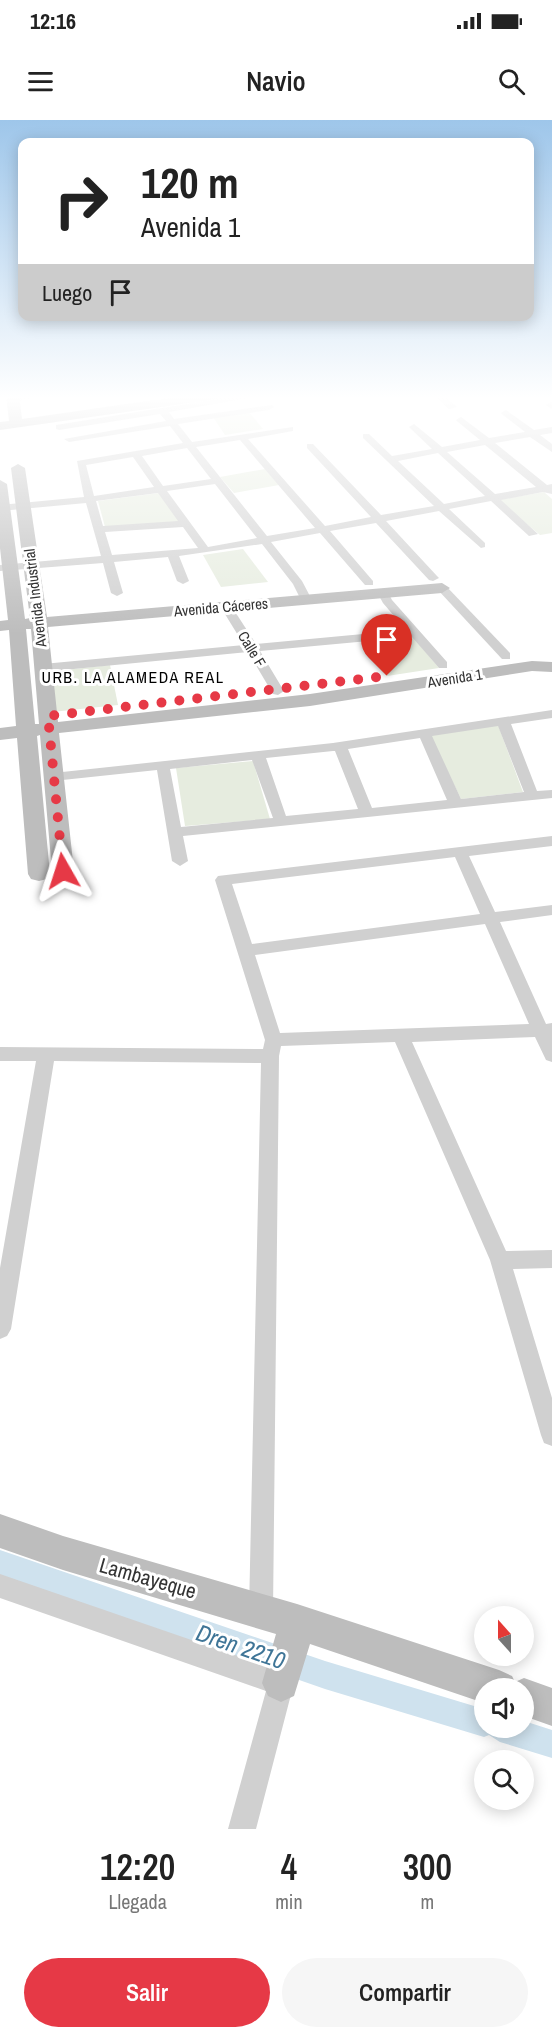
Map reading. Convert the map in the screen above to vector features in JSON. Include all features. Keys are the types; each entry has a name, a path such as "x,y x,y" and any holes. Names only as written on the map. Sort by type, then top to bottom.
{"street":[{"name":"Avenida Industrial","path":"19,475 38,617 63,871"},
{"path":"84,475 101,529 117,593"},
{"path":"151,475 205,551"},
{"path":"212,475 266,542 304,595"},
{"path":"275,475 443,665"},
{"path":"337,475 438,583 513,657"},
{"path":"407,475 481,545"},
{"path":"467,475 533,534"},
{"path":"529,475 549,490"},
{"path":"2,508 92,499 217,481"},
{"name":"Avenida Industrial","path":"0,484 9,619 26,725 39,874"},
{"path":"6,568 205,551 380,521 441,507 549,490"},
{"path":"101,529 185,524"},
{"path":"173,555 183,581"},
{"name":"Avenida Cáceres","path":"38,617 438,583"},
{"name":"Avenida Cáceres","path":"9,619 226,606 304,595"},
{"name":"Calle F","path":"226,606 278,691"},
{"path":"43,668 415,633"},
{"name":"Avenida 1","path":"48,723 513,657"},
{"name":"Avenida 1","path":"0,734 26,725 310,700 532,666 552,667"},
{"path":"53,777 340,746 552,714"},
{"name":"Avenida 1","path":"0,721 26,725"},
{"path":"503,721 532,796"},
{"path":"423,733 456,804"},
{"path":"340,746 367,813"},
{"path":"258,756 281,821"},
{"path":"163,766 180,861"},
{"path":"175,832 552,794"},
{"path":"261,1611 272,1048 223,880 552,841"},
{"path":"460,852 490,918 547,1030 552,1055"},
{"path":"245,951 552,910"},
{"path":"0,1054 272,1048 400,1035 547,1030"},
{"path":"400,1035 500,1260 552,1435"},
{"path":"0,1329 46,1054"},
{"path":"500,1260 552,1259"},
{"name":"Lambayeque","path":"0,1530 63,1553 261,1611 289,1655 474,1685"},
{"path":"0,1586 289,1655 242,1829"},
{"path":"534,1701 552,1707"}],"shaded area":[{"path":"270,475 279,485 234,493 220,477"},
{"path":"544,492 552,499 552,533 540,535 498,500"},
{"path":"159,493 180,522 105,527 98,501"},
{"path":"243,549 268,582 221,587 203,555"},
{"path":"412,636 439,668 387,676 363,641"},
{"path":"110,665 118,705 52,712 47,672"},
{"path":"498,725 523,792 461,799 430,735"},
{"path":"253,761 270,819 185,826 176,768"}],"waterway":[{"name":"Dren 2210","path":"0,1563 325,1675 474,1720"},
{"name":"Dren 2210","path":"532,1738 552,1744"}],"district":[{"name":"URB. LA ALAMEDA REAL","path":"133,677"}],"route":[{"path":"63,871 48,716 268,692 387,676"}]}
